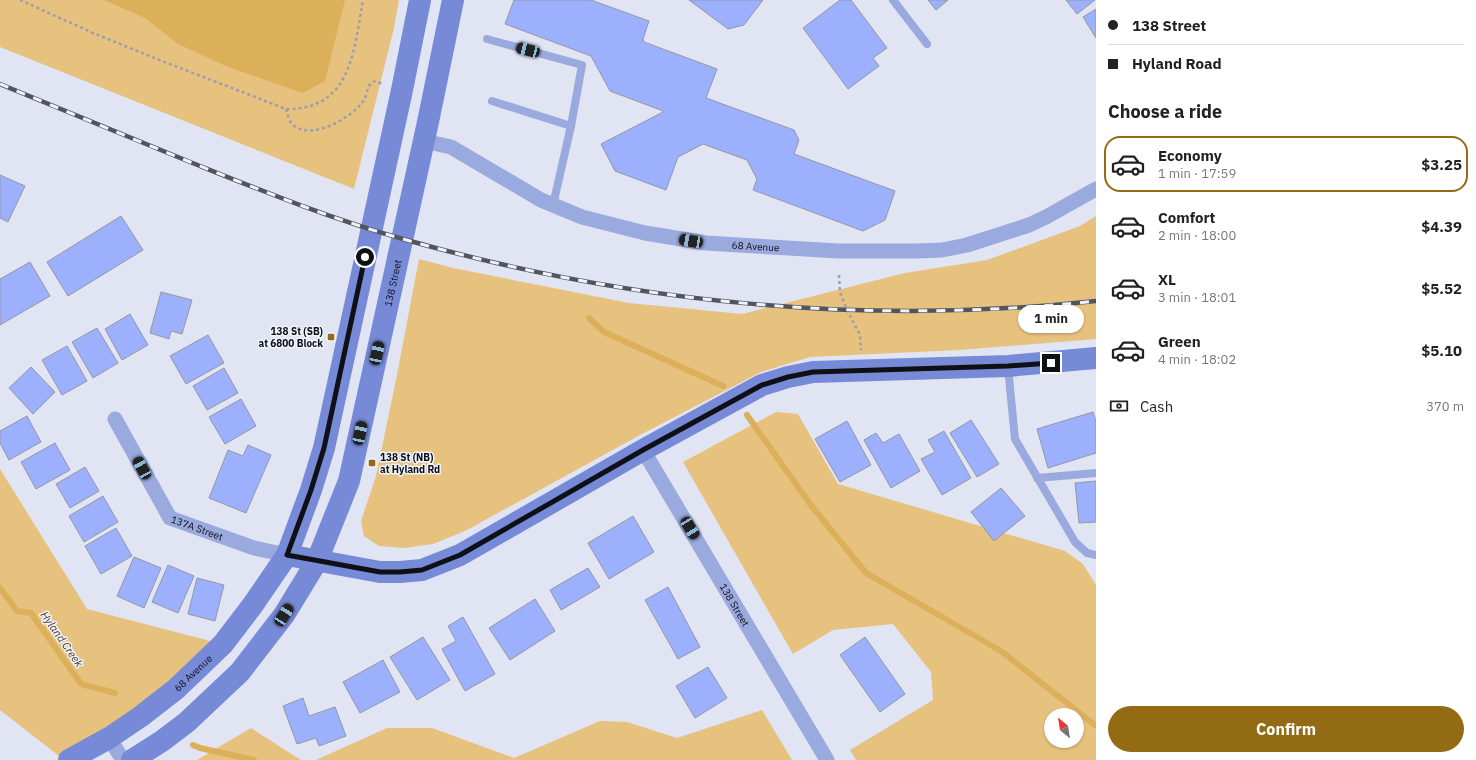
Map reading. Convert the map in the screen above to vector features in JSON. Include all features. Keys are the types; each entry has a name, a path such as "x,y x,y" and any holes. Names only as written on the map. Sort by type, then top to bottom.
{"main road":[{"path":"420,0 402,90 324,448 311,490 287,555 380,572 422,570 460,555 643,450 762,385 788,377 813,372 1008,366 1096,358"},
{"name":"138 Street","path":"317,561 349,481 424,140 453,0"},
{"name":"68 Avenue","path":"69,760 109,738 140,717 176,689 223,644 252,606 287,555"},
{"path":"132,760 162,741 187,722 240,672 284,615 317,561"}],"street":[{"name":"68 Avenue","path":"424,140 451,147 523,190 582,217 613,226 706,243 838,251 942,250 967,245 1010,232 1046,218 1096,189"},
{"name":"137A Street","path":"115,419 170,518 254,548 287,555"},
{"name":"138 Street","path":"643,450 827,760"},
{"path":"109,738 123,760"}],"lane":[{"path":"893,0 928,44"},
{"path":"487,39 582,65 571,126 553,205"},
{"path":"492,102 571,126"},
{"path":"1008,366 1016,439 1075,542 1087,553 1096,555"},
{"path":"1037,478 1096,473"}],"path":[{"path":"20,0 157,60 286,109 305,108 314,104 331,94 342,82 346,76 353,55 363,0"},
{"path":"286,109 288,120 295,127 311,131 320,130 340,120 357,107 364,100 370,84 377,81 385,85"},
{"path":"839,275 840,292 847,310 860,335 861,350"}],"shaded area":[{"path":"0,0 399,0 394,28 354,189 0,47"},
{"path":"104,0 345,0 325,81 303,93 228,67 178,44 145,18"},
{"path":"1096,216 1096,339 959,350 810,357 761,372 640,435 465,531 433,544 404,548 379,546 364,536 361,521 376,476 419,259 453,268 629,303 742,314 905,273 987,260 1080,226"},
{"path":"776,412 798,414 838,484 1065,551 1083,564 1096,585 1096,760 856,760 850,750 933,700 931,672 893,624 833,630 793,654 683,462"},
{"path":"0,469 87,609 214,642 180,683 59,756 0,710"},
{"path":"762,710 792,760 316,760 387,728 432,728 514,758 600,721 627,722 677,738"},
{"path":"251,728 301,760 197,760"}],"building":[{"path":"514,0 591,0 649,21 643,39 644,42 717,69 706,98 794,130 799,140 794,154 895,191 885,220 863,231 753,190 757,179 747,160 703,144 678,157 666,190 615,171 601,144 663,111 610,91 591,56 505,24"},
{"path":"689,0 763,0 744,25 728,29"},
{"path":"840,0 851,0 887,48 873,58 879,66 848,89 803,28"},
{"path":"928,0 948,0 936,10"},
{"path":"1066,0 1095,0 1077,14"},
{"path":"1096,9 1096,38 1083,17"},
{"path":"0,175 25,186 8,222 0,218"},
{"path":"121,216 143,250 68,296 47,262"},
{"path":"30,262 50,296 0,325 0,279"},
{"path":"161,292 192,300 182,334 171,331 169,339 150,333"},
{"path":"130,314 148,345 122,360 105,329"},
{"path":"97,328 118,363 93,378 72,342"},
{"path":"208,335 224,363 186,384 170,356"},
{"path":"67,346 87,381 62,395 42,360"},
{"path":"31,367 55,392 33,414 9,388"},
{"path":"224,368 238,393 207,410 193,386"},
{"path":"241,399 256,426 225,444 209,417"},
{"path":"1093,412 1096,421 1096,453 1048,468 1037,429"},
{"path":"27,416 41,442 9,460 0,443 0,431"},
{"path":"971,420 999,464 977,477 950,433"},
{"path":"847,421 871,465 840,482 815,439"},
{"path":"944,431 971,478 942,495 921,459 935,452 928,440"},
{"path":"876,433 883,443 899,434 920,471 891,488 864,440"},
{"path":"55,443 70,470 36,489 21,462"},
{"path":"248,445 271,455 246,513 209,498 228,450 243,456"},
{"path":"85,467 99,491 70,508 56,484"},
{"path":"1096,481 1096,522 1079,523 1075,483"},
{"path":"1001,488 1025,516 994,541 971,512"},
{"path":"103,496 118,522 84,542 69,516"},
{"path":"633,516 654,552 609,579 588,543"},
{"path":"116,528 132,556 101,574 85,546"},
{"path":"134,557 161,568 144,608 117,596"},
{"path":"168,565 194,576 178,613 152,602"},
{"path":"588,568 600,587 561,610 550,590"},
{"path":"197,578 224,585 215,621 188,614"},
{"path":"668,587 700,647 678,659 645,600"},
{"path":"535,599 555,631 510,660 489,628"},
{"path":"463,617 495,674 465,691 442,649 456,641 448,626"},
{"path":"423,637 450,680 417,700 390,657"},
{"path":"865,637 905,694 880,712 840,655"},
{"path":"383,660 400,692 360,713 343,682"},
{"path":"708,667 727,698 695,718 676,686"},
{"path":"303,698 309,716 335,707 346,736 319,746 316,738 297,744 283,706"}],"waterway":[{"path":"589,318 604,332 723,386"},
{"path":"747,415 810,504 866,573 1001,651 1096,726"},
{"name":"Hyland Creek","path":"0,588 17,611 31,613 81,684 115,693"},
{"name":"Hyland Creek","path":"193,745 200,748 254,760"}],"railway":[{"path":"0,84 296,204 403,239 488,261 573,279 660,293 746,303 834,309 921,311 1009,308 1096,301"}],"place":[{"name":"138 St (SB) at 6800 Block","path":"331,337"},
{"name":"138 St (NB) at Hyland Rd","path":"372,463"}],"route":[{"path":"365,257 324,448 311,490 287,555 346,567 380,572 400,572 422,570 442,563 460,555 708,414 762,385 788,377 813,372 1008,366 1051,363"}]}
